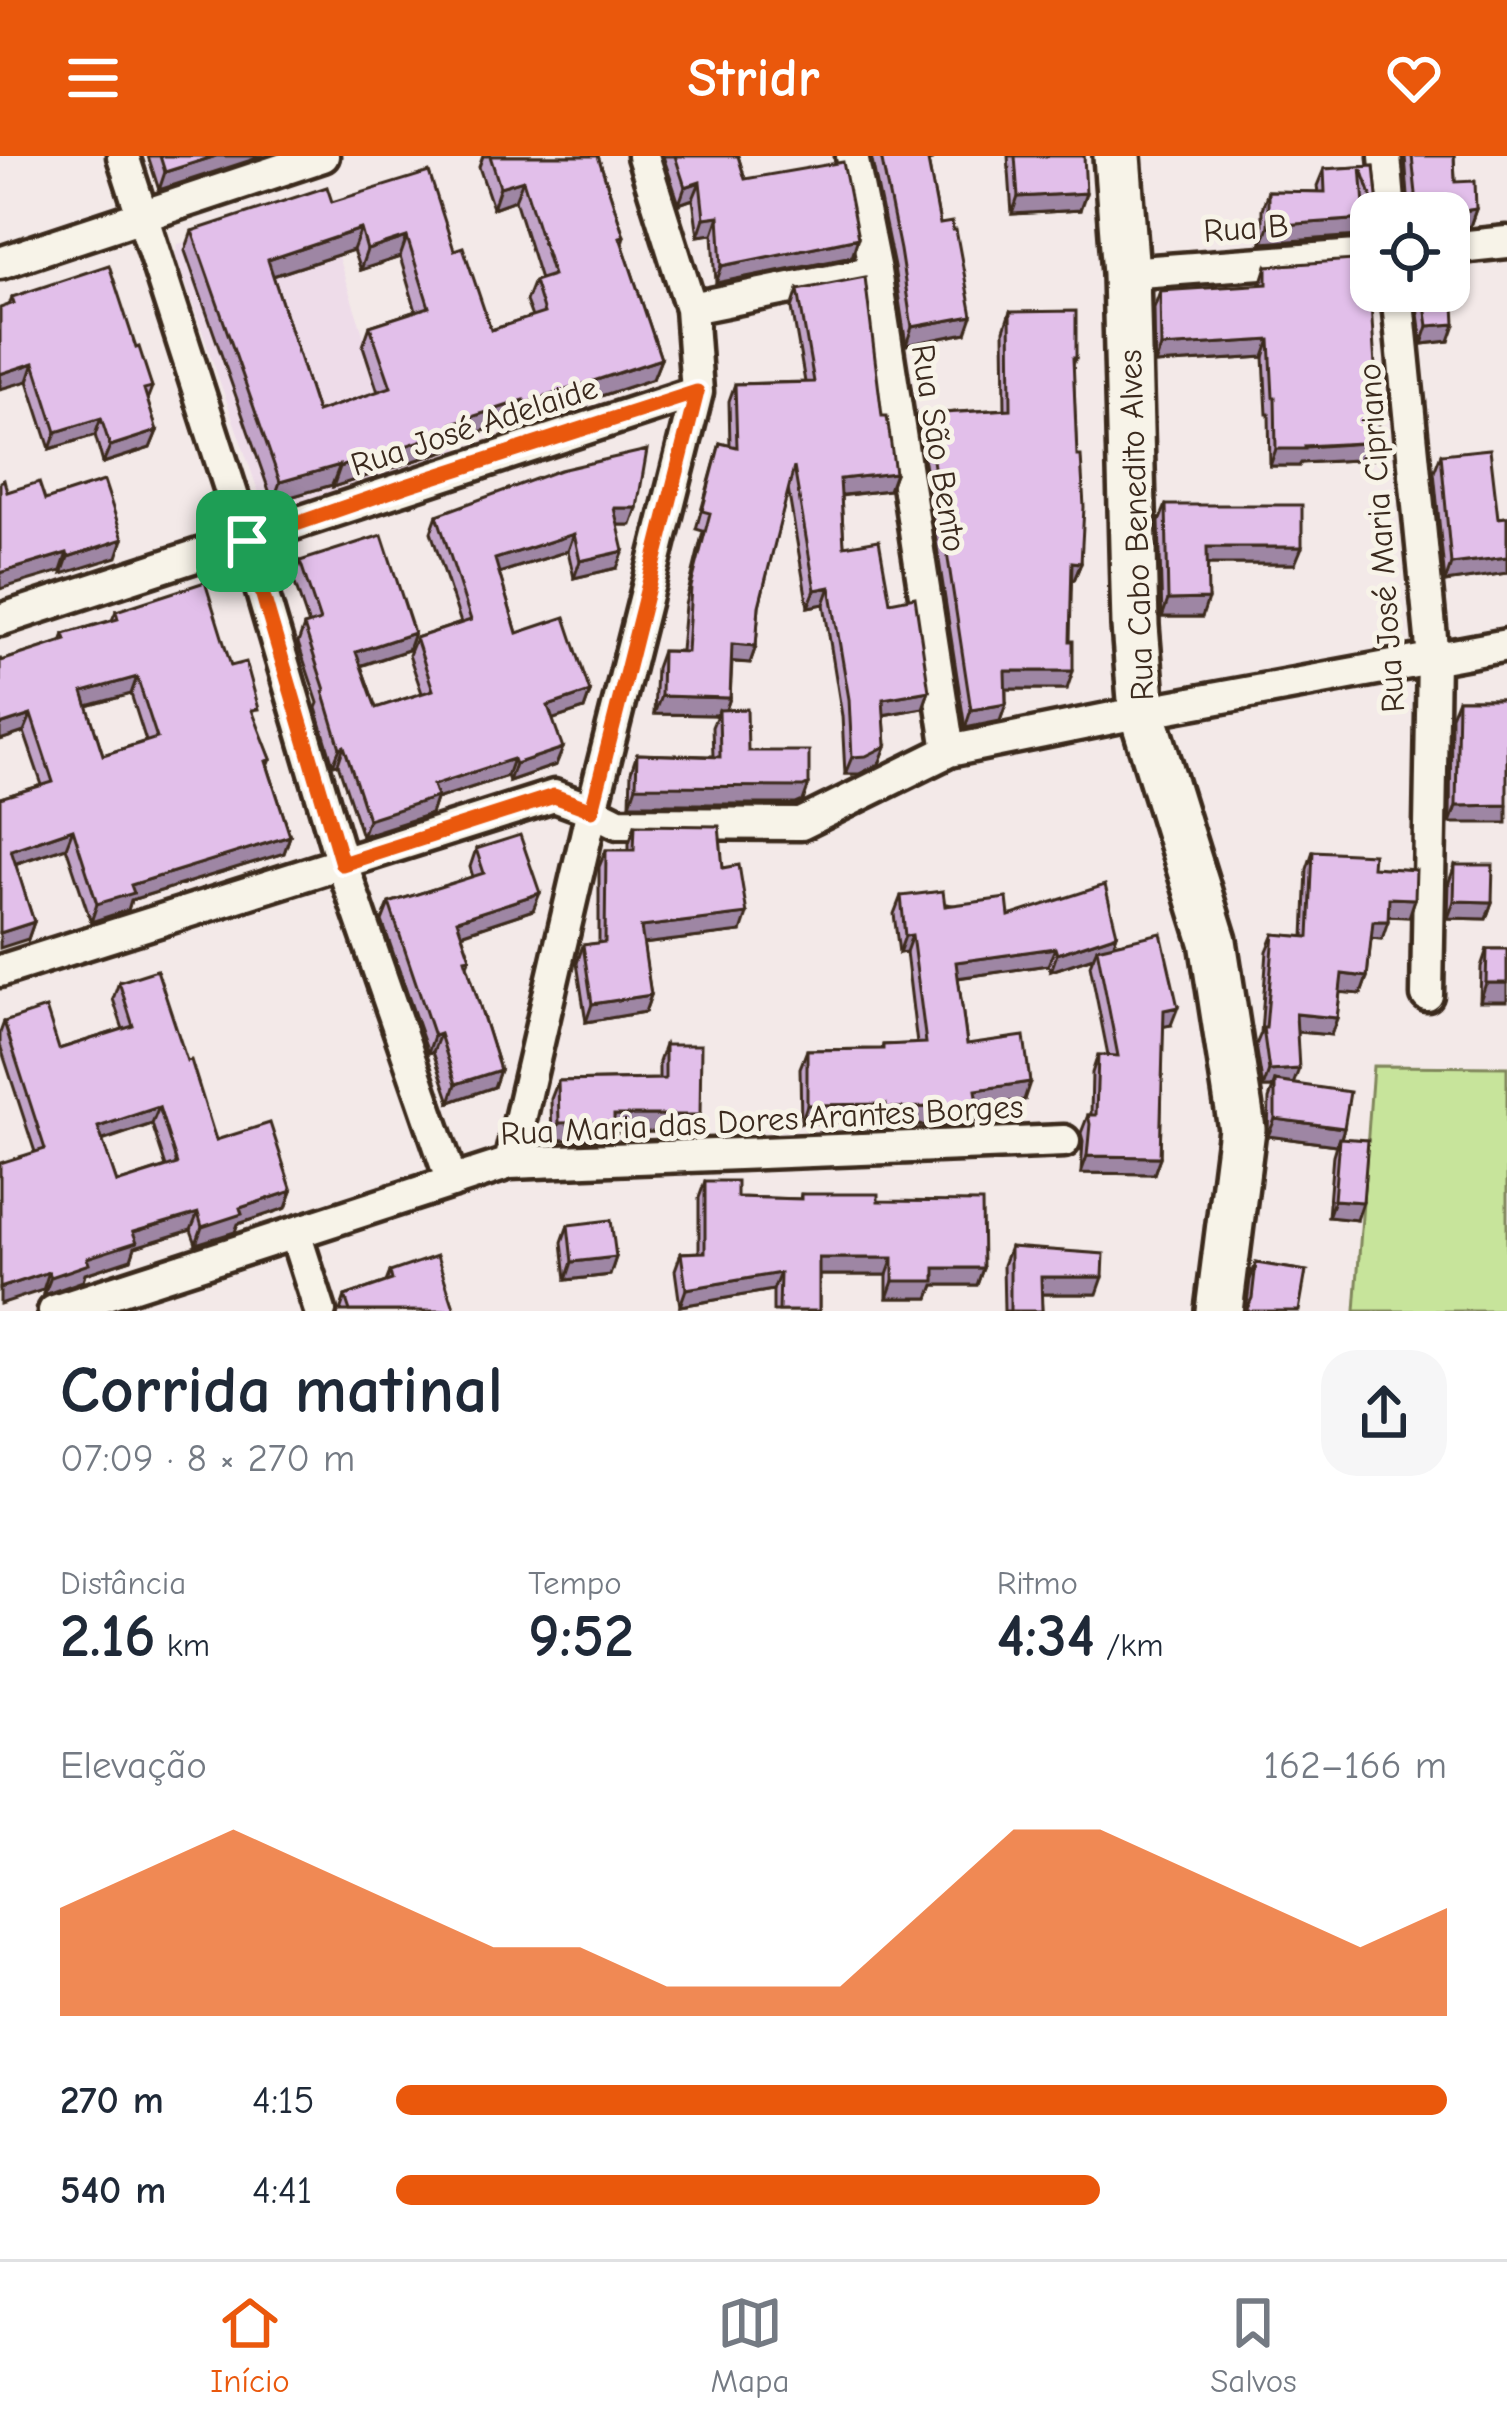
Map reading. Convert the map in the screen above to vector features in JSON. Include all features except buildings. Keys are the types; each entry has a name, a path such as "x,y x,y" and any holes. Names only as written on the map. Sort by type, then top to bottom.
{"main road":[{"name":"Rua Cabo Benedito Alves","path":"1117,156 1126,273 1135,626 1142,712 1214,941 1242,1129 1219,1311"}],"street":[{"path":"123,156 247,541 342,864 452,1182"},
{"path":"0,263 323,156"},
{"path":"510,1163 697,392 692,308 643,156"},
{"name":"Rua São Bento","path":"852,156 875,271 949,752"},
{"path":"1385,156 1388,192"},
{"path":"1470,246 1507,242"},
{"name":"Rua B","path":"1126,273 1350,257"},
{"path":"692,308 875,271"},
{"name":"Rua José Maria Cipriano","path":"1399,312 1433,658 1427,995"},
{"name":"Rua José Adelaide","path":"0,620 697,392"},
{"path":"0,970 554,796 618,823 801,824 949,752 1507,645"},
{"name":"Rua Maria das Dores Arantes Borges","path":"54,1311 510,1163 1064,1141"},
{"path":"295,1232 320,1311"}],"shaded area":[{"path":"321,205 365,340 417,325 461,457 279,513 262,502 175,254 178,244"}],"green space":[{"path":"1373,1066 1507,1067 1507,1311 1355,1311"}],"route":[{"path":"697,392 592,810 554,796 342,864 247,541 697,392"}]}
